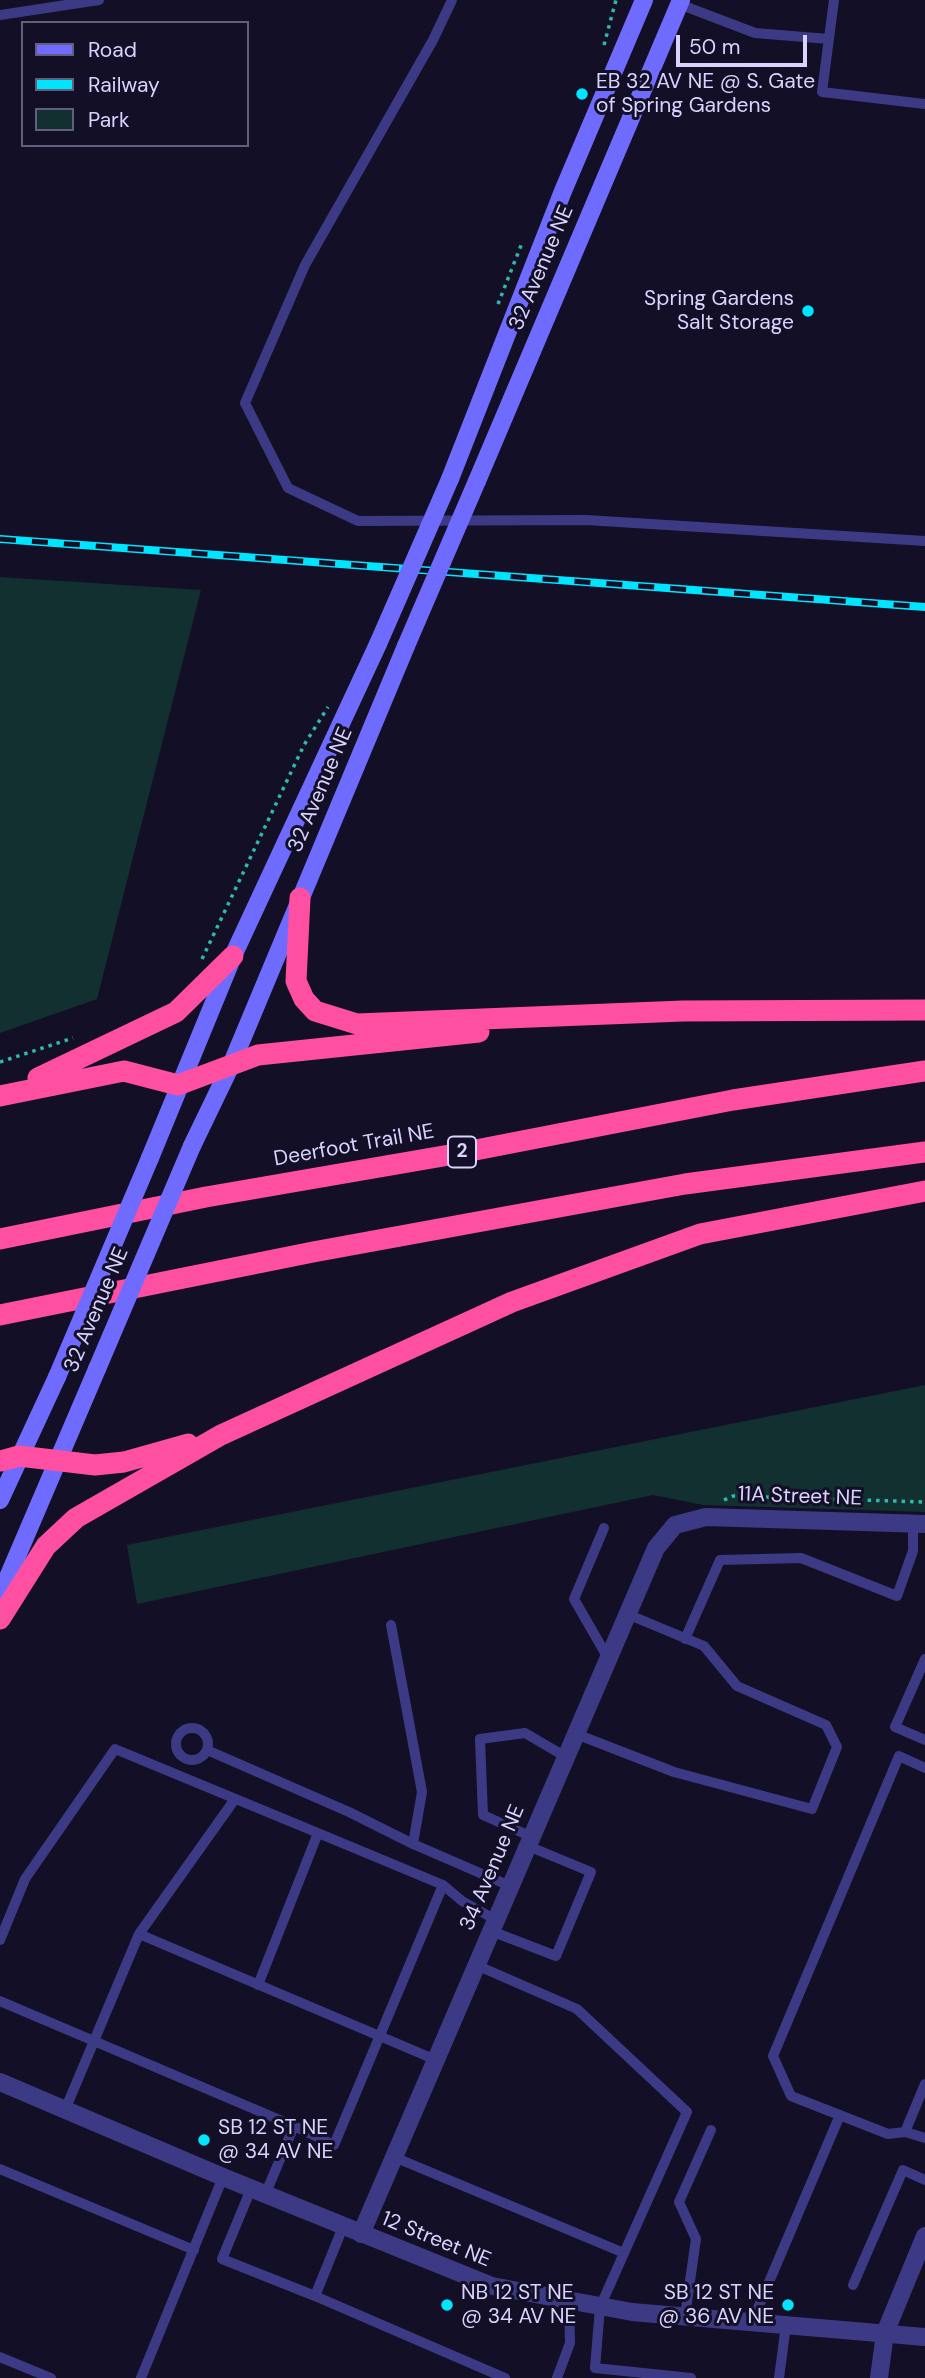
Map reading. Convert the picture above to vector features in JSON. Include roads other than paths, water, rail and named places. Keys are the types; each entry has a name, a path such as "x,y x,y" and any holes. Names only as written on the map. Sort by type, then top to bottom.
{"highway":[{"path":"300,898 296,981 304,999 315,1011 333,1019 357,1024 683,1011 925,1010"},
{"path":"0,1096 176,1012 233,956"},
{"path":"0,1096 124,1071 177,1085 258,1055 683,1011"},
{"name":"Deerfoot Trail NE","path":"0,1240 206,1197 455,1154 733,1100 925,1071"},
{"path":"0,1315 299,1255 685,1184 925,1152"},
{"path":"0,1619 47,1546 76,1518 221,1435 512,1302 701,1234 925,1191"},
{"path":"9,1458 96,1465 124,1462 221,1435"}],"main road":[{"name":"32 Avenue NE","path":"0,1500 9,1458 57,1377 233,956 378,644 450,479 562,191 644,0"},
{"name":"32 Avenue NE","path":"0,1596 192,1146 232,1063 676,1"}],"street":[{"name":"11A Street NE","path":"675,1525 706,1517 919,1524"},
{"name":"34 Avenue NE","path":"361,2234 656,1548 675,1525"},
{"name":"12 Street NE","path":"0,2082 258,2192 492,2286 600,2307 925,2337"},
{"path":"879,2378 885,2333 925,2236"}],"lane":[{"path":"0,15 99,0"},
{"path":"452,0 433,40 305,265 245,402 288,488 358,521 586,520 925,541"},
{"path":"834,0 822,92 925,104"},
{"path":"676,1 755,33 829,38"},
{"path":"685,1639 720,1560 801,1558 897,1596 913,1551 919,1524"},
{"path":"604,1528 574,1599 608,1658"},
{"path":"576,1734 674,1772 812,1809 837,1747 826,1725 737,1686 704,1646 627,1615"},
{"path":"391,1625 422,1792 413,1844"},
{"path":"925,1659 895,1727 925,1740"},
{"path":"0,1940 25,1879 115,1749 443,1885 494,1925 556,1956 591,1872 483,1815 480,1739 525,1733 565,1757"},
{"path":"207,1751 510,1886"},
{"path":"925,1768 899,1756 773,2056 791,2096 888,2134 905,2132 925,2138"},
{"path":"65,2110 139,1934 235,1799"},
{"path":"258,1985 318,1833"},
{"path":"0,2001 334,2145 443,1885"},
{"path":"139,1934 436,2060"},
{"path":"476,1965 577,2009 687,2112 600,2307 595,2368 691,2378"},
{"path":"905,2132 925,2084"},
{"path":"752,2322 840,2115"},
{"path":"294,2126 222,2259 505,2378"},
{"path":"685,2316 696,2239 679,2202 710,2130"},
{"path":"394,2157 624,2253"},
{"path":"0,2169 194,2250"},
{"path":"853,2285 903,2170 925,2180"},
{"path":"141,2378 223,2177"},
{"path":"315,2296 343,2227"},
{"path":"557,2378 570,2343 569,2302"},
{"path":"779,2378 786,2325"},
{"path":"0,2357 51,2378"}],"railway":[{"path":"0,539 925,607"}],"place":[{"name":"EB 32 AV NE @ S. Gate of Spring Gardens","path":"582,94"},
{"name":"Spring Gardens Salt Storage","path":"808,311"},
{"name":"SB 12 ST NE @ 34 AV NE","path":"204,2140"},
{"name":"NB 12 ST NE @ 34 AV NE","path":"447,2305"},
{"name":"SB 12 ST NE @ 36 AV NE","path":"788,2305"}]}
